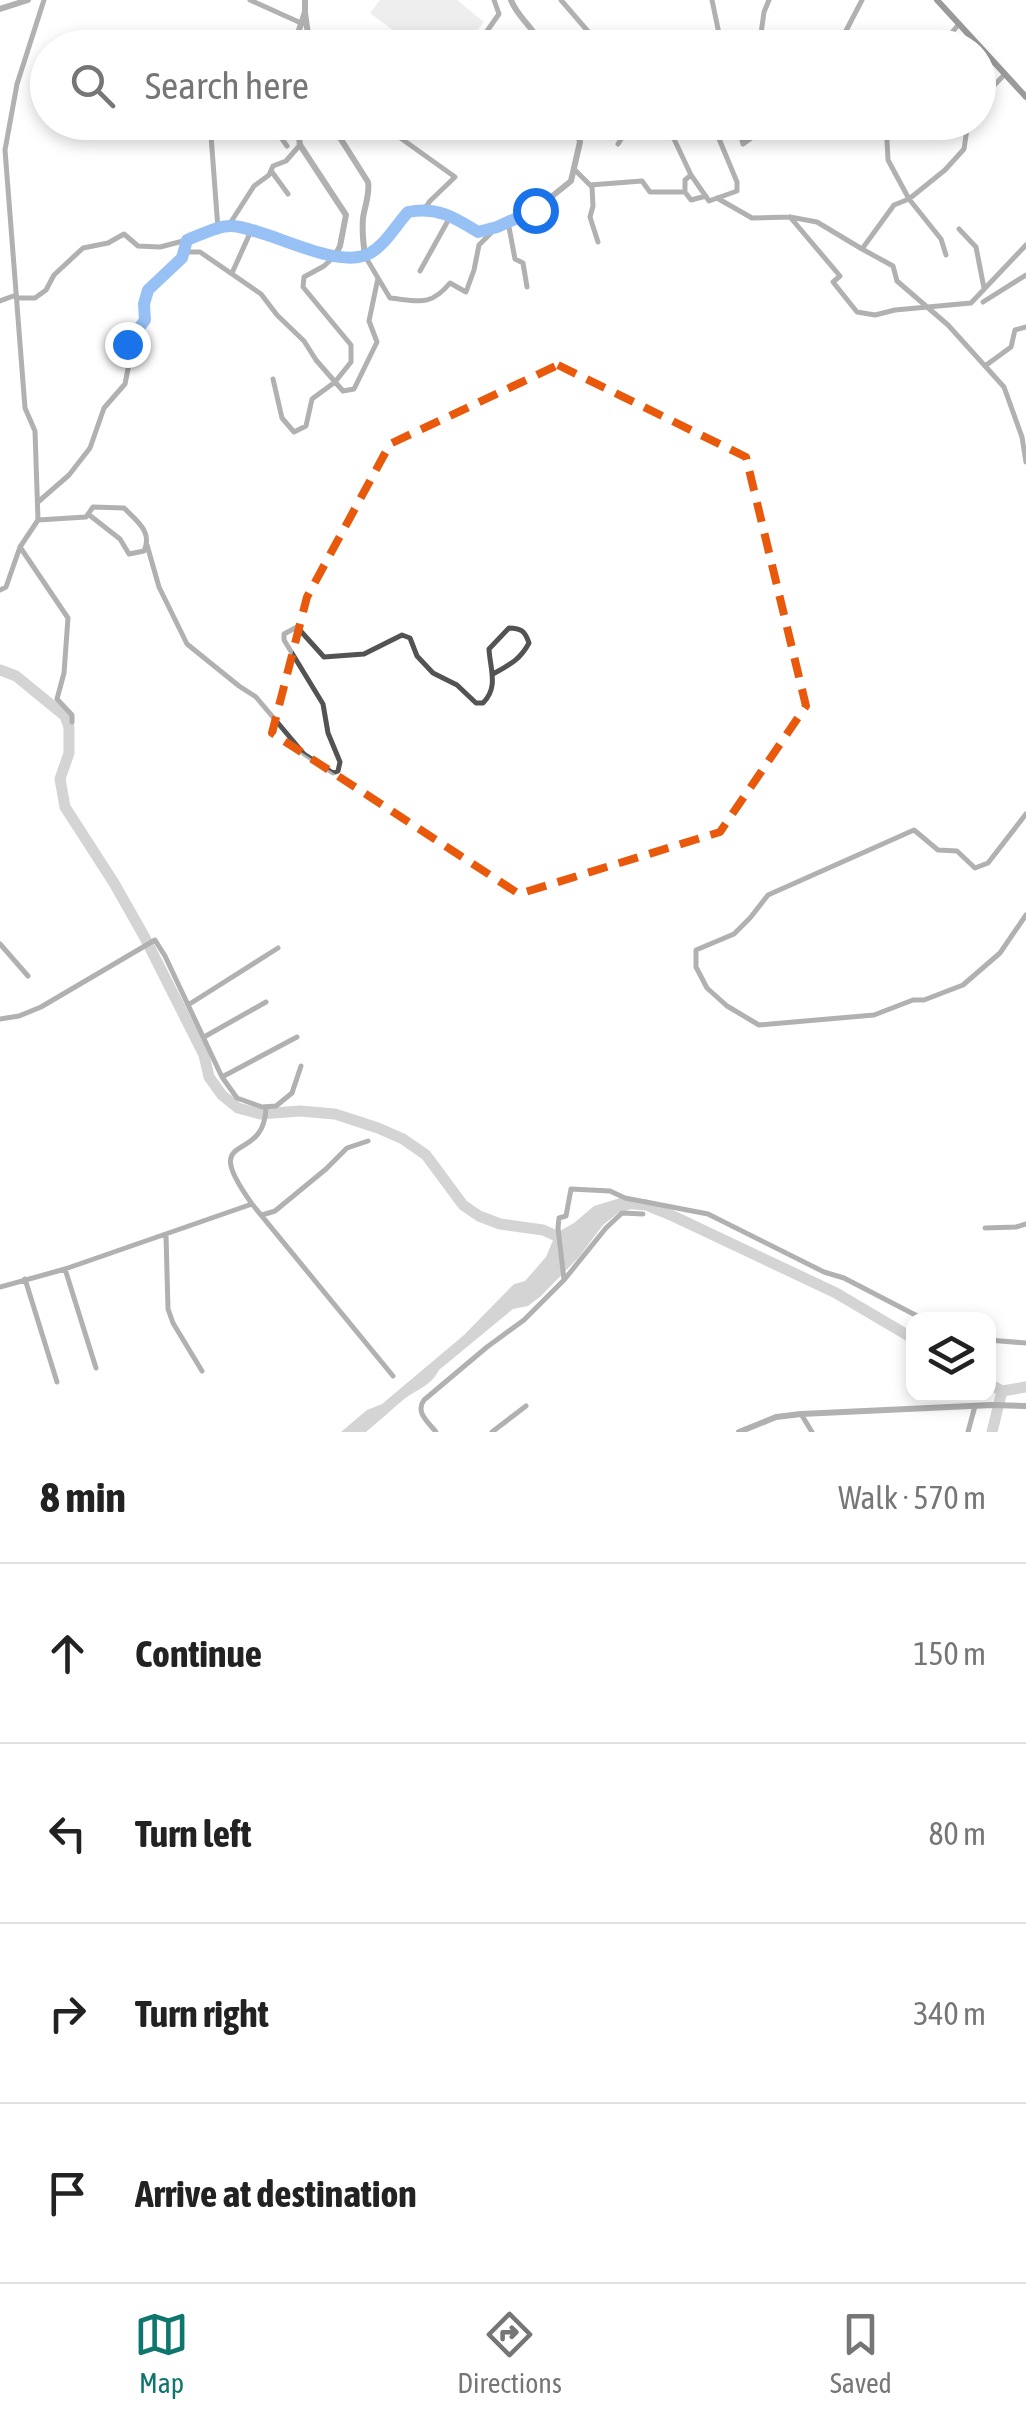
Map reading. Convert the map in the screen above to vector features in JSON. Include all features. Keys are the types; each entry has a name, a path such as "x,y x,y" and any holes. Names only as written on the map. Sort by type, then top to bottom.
{"main road":[{"path":"937,0 965,30"},
{"path":"996,64 1026,97"}],"street":[{"path":"0,9 28,0"},
{"path":"34,30 44,0"},
{"path":"250,0 301,23"},
{"path":"299,30 305,0"},
{"path":"488,30 499,14 494,0"},
{"path":"511,0 516,13 533,30"},
{"path":"562,0 587,30"},
{"path":"712,0 718,30"},
{"path":"762,30 769,0"},
{"path":"846,30 862,0"},
{"path":"304,12 307,30"},
{"path":"954,30 959,24"},
{"path":"0,590 6,587 20,547 38,520 35,431 25,408 6,150 17,84 30,44"},
{"path":"996,83 1005,74"},
{"path":"211,140 218,229"},
{"path":"282,140 287,146"},
{"path":"273,379 282,418 294,432 306,426 312,400 335,382 351,362 351,344 303,286 304,277 335,256 346,215 299,140"},
{"path":"341,140 368,182 362,236 365,256 390,298 425,302 439,296 450,283 466,292 479,245 497,227"},
{"path":"403,140 456,178 423,211"},
{"path":"0,301 17,296 35,298 83,248 108,243 124,234 138,246 160,247 230,225 335,256 365,256 384,242 408,212 429,209 452,215 478,232 497,227 535,210 571,181 580,140"},
{"path":"618,144 621,140"},
{"path":"674,140 691,175 709,200 737,191 720,140"},
{"path":"887,140 888,160 908,199 941,239 946,254"},
{"path":"862,249 894,204 908,199 946,170 964,150 965,140"},
{"path":"230,225 254,186 300,145"},
{"path":"574,168 590,186 590,216 598,242"},
{"path":"271,172 288,194"},
{"path":"691,175 684,180 685,192 691,200 706,196"},
{"path":"590,186 642,181 650,192 685,192"},
{"path":"717,198 752,218 790,217 817,222 893,266 897,281 928,306 1004,387 1022,437 1026,462"},
{"path":"0,207 10,208"},
{"path":"420,271 452,215"},
{"path":"790,217 840,276 833,282 857,312 875,315 971,303 1026,246"},
{"path":"508,222 515,259 523,263 527,286"},
{"path":"958,228 976,247 984,289"},
{"path":"232,272 250,231"},
{"path":"37,502 70,475 90,448 104,408 125,384 127,344 145,320 148,290 182,258 187,240"},
{"path":"183,252 200,252 261,294 343,391 354,389 377,342 369,321 378,278"},
{"path":"982,302 1026,275"},
{"path":"986,366 1011,347 1015,330 1026,328"},
{"path":"38,520 86,518 93,508 124,508 144,528 159,587 187,644 256,696 304,754 334,773 340,762 328,733 323,704 284,640 288,631 302,631 324,657 364,654 402,635 410,638 417,656 433,673 456,685 476,703 484,704 494,681 489,649 509,628 526,633 529,642 517,661 493,674"},
{"path":"88,514 120,540 129,554 144,551 147,545"},
{"path":"20,547 68,618 64,673 57,700 72,715 72,722"},
{"path":"1026,814 988,863 975,868 957,851 938,850 914,830 768,895 734,934 696,950 696,968 707,988 727,1006 759,1025 874,1015 963,985 1000,953 1026,915"},
{"path":"0,1020 41,1006 155,940 236,1098 266,1108 276,1106 292,1093 301,1066"},
{"path":"0,944 28,976"},
{"path":"187,1006 278,948"},
{"path":"203,1038 266,1002"},
{"path":"222,1077 297,1037"},
{"path":"266,1108 266,1118 256,1136 230,1155 229,1164 239,1185 394,1376"},
{"path":"262,1215 275,1211 347,1148 368,1141"},
{"path":"564,1277 558,1229 559,1218 566,1216 571,1189 610,1191 625,1198 708,1214 910,1312"},
{"path":"0,1287 252,1204"},
{"path":"436,1432 420,1411 424,1400 524,1320 622,1213 643,1214"},
{"path":"986,1228 1026,1224"},
{"path":"166,1235 168,1309 172,1323 202,1371"},
{"path":"64,1269 96,1368"},
{"path":"25,1279 57,1382"},
{"path":"996,1341 1026,1343"},
{"path":"739,1432 776,1417 800,1414 992,1404 1026,1406"},
{"path":"492,1432 526,1406"},
{"path":"968,1432 975,1406"},
{"path":"800,1414 812,1432"}],"highlighted area":[{"path":"558,365 746,457 806,706 720,832 519,894 272,733 307,597 390,444"}],"shaded area":[{"path":"380,0 457,0 484,22 478,30 392,30 370,13"},
{"path":"620,1198 646,1205 618,1213 603,1225 541,1296 528,1306 513,1309 366,1432 341,1432 367,1410 382,1404 464,1335 514,1284 525,1281 546,1257 556,1233 594,1206"}],"waterway":[{"path":"0,670 16,676 65,716 69,753 60,779 65,807 144,936 204,1055 209,1077 222,1095 238,1108 260,1114 335,1114 378,1128 426,1155 463,1205 479,1216 500,1224 543,1230 561,1238 567,1236"},
{"path":"634,1204 673,1216 836,1293 906,1334"},
{"path":"996,1388 1002,1391 1026,1387"},
{"path":"992,1432 1002,1391"}],"route":[{"path":"127,344 145,320 148,290 182,258 187,240 230,225 335,256 365,256 384,242 408,212 429,209 452,215 478,232 535,210"}]}
